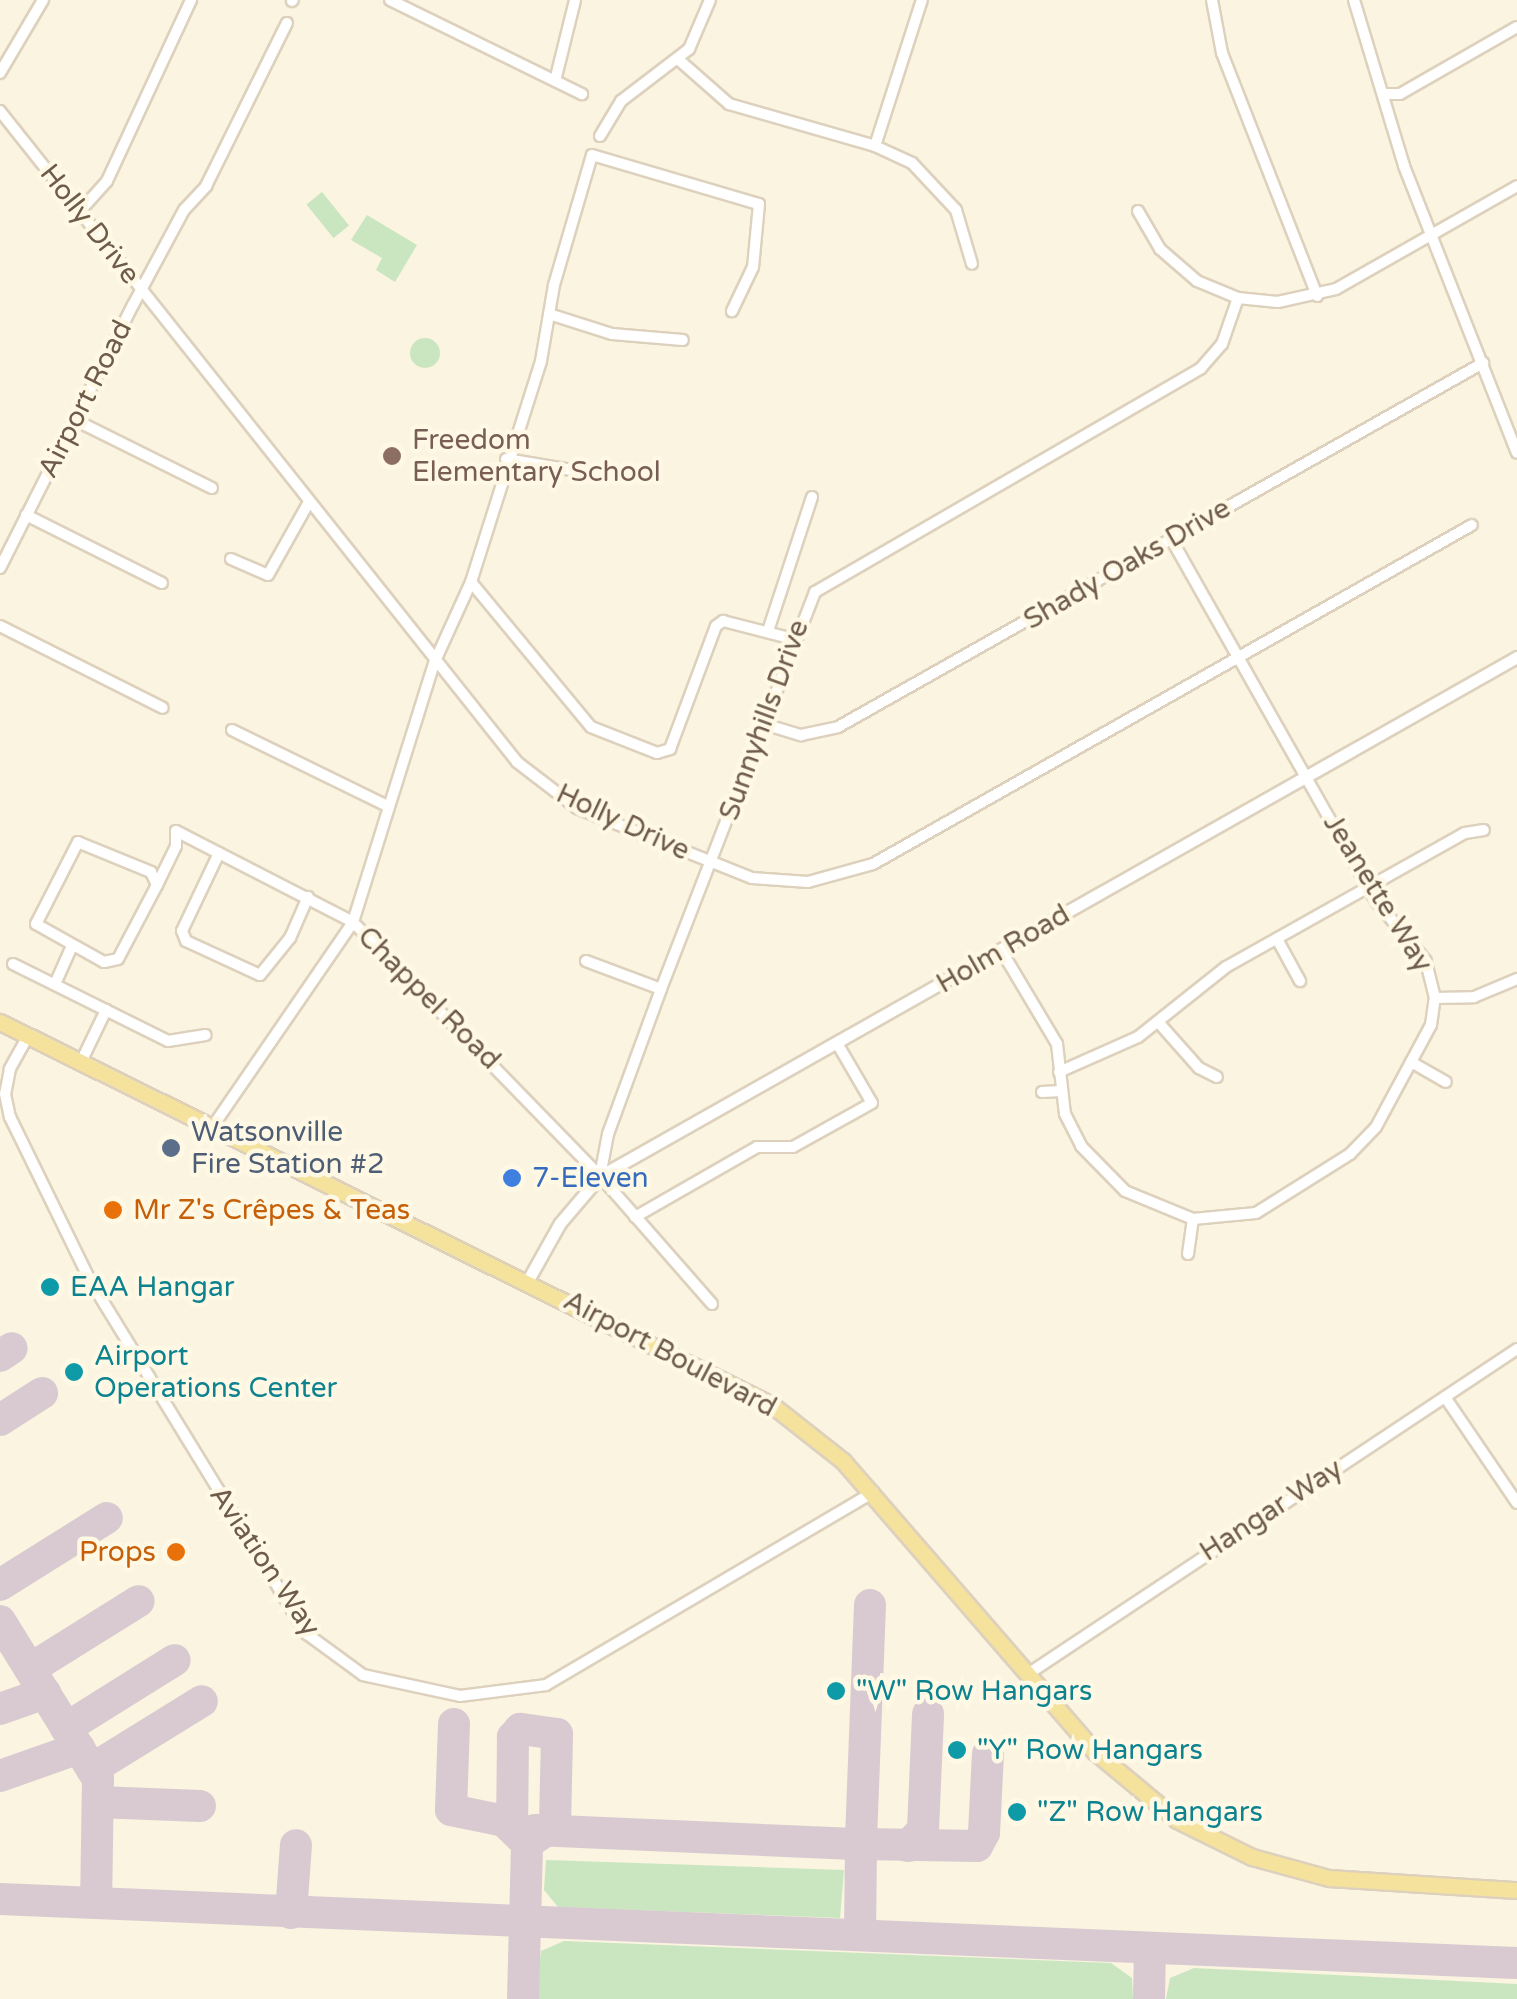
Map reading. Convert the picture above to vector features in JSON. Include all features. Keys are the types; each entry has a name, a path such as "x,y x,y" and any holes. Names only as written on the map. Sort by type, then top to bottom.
{"main road":[{"name":"Airport Boulevard","path":"0,1022 745,1388 809,1433 873,1492 1094,1751 1150,1800 1252,1856 1365,1882 1517,1890"}],"street":[{"path":"0,73 43,0"},
{"path":"81,210 108,181 191,0"},
{"path":"390,0 582,94"},
{"path":"555,81 576,0"},
{"path":"875,146 922,0"},
{"path":"1212,0 1222,54 1317,296"},
{"path":"1354,0 1430,234 1517,453"},
{"path":"600,136 621,101 679,60 709,4"},
{"name":"Airport Road","path":"0,568 141,289 184,210 206,186 288,22"},
{"path":"1384,94 1400,94 1517,27"},
{"path":"679,60 729,104 875,146 912,163 940,188 962,223 972,264"},
{"name":"Holly Drive","path":"0,111 517,762 578,808 710,863 780,882 860,870 1472,524"},
{"path":"214,1126 353,922 435,660 471,582 506,459 540,362 548,314 592,154 759,204 753,267 732,310"},
{"path":"1138,211 1179,268 1238,298 1278,302 1317,296 1517,186"},
{"name":"Sunnyhills Drive","path":"600,1176 608,1134 661,989 819,588 1201,368 1222,344 1238,298"},
{"path":"548,314 612,334 682,340"},
{"name":"Shady Oaks Drive","path":"764,724 801,736 838,727 1482,363"},
{"path":"74,419 212,488"},
{"path":"506,459 596,474"},
{"path":"768,631 812,497"},
{"path":"231,560 262,576 272,572 309,502"},
{"path":"26,515 162,583"},
{"name":"Jeanette Way","path":"1001,950 1057,1044 1068,1125 1101,1170 1137,1198 1193,1218 1256,1213 1350,1154 1376,1127 1431,1025 1435,998 1426,962 1368,887 1171,539"},
{"path":"471,582 591,727 658,754 670,749 716,626 723,621 797,640"},
{"path":"0,626 163,708"},
{"name":"Holm Road","path":"528,1280 560,1222 600,1176 1517,657"},
{"path":"232,730 387,806"},
{"path":"1059,1072 1078,1068 1159,1022 1211,976 1464,834 1484,830"},
{"name":"Chappel Road","path":"157,886 176,846 176,831 353,922 600,1176 712,1304"},
{"path":"88,842 151,872 157,886 118,959 104,962 44,932 35,919 74,844 88,842"},
{"path":"219,853 182,935 235,966 264,973 308,897"},
{"path":"1277,939 1300,980"},
{"path":"55,984 72,946"},
{"path":"586,961 661,989"},
{"path":"14,964 168,1041 206,1035"},
{"path":"1435,998 1474,997 1517,979"},
{"path":"80,1062 106,1010"},
{"path":"1159,1022 1199,1068 1217,1077"},
{"name":"Aviation Way","path":"28,1036 8,1082 10,1116 90,1282 306,1634 363,1675 460,1696 546,1685 873,1492"},
{"path":"634,1216 757,1148 793,1146 872,1102 838,1042"},
{"path":"1411,1062 1446,1082"},
{"path":"1042,1092 1061,1091"},
{"path":"1188,1254 1193,1218"},
{"name":"Hangar Way","path":"1028,1674 1517,1350"},
{"path":"1445,1397 1517,1503"}],"green space":[{"path":"322,192 349,225 334,238 306,205"},
{"path":"367,215 417,245 395,282 376,270 382,258 351,240"},
{"path":"425,338 436,342 440,353 436,364 425,368 414,364 410,353 414,342"},
{"path":"546,1860 844,1870 840,1918 558,1907 544,1890"},
{"path":"564,1941 1111,1963 1132,1978 1133,1999 535,1999 541,1951"},
{"path":"1194,1968 1517,1984 1517,1999 1166,1999 1170,1978"}],"taxiway":[{"path":"0,1356 12,1348"},
{"path":"0,1420 42,1393"},
{"path":"0,1585 107,1518"},
{"path":"30,1669 139,1601"},
{"path":"870,1605 861,1844 977,1846 984,1833 988,1754"},
{"path":"0,1621 98,1779 96,1902"},
{"path":"66,1728 175,1660"},
{"path":"0,1709 45,1693"},
{"path":"92,1769 202,1701"},
{"path":"908,1846 923,1830 928,1714"},
{"path":"454,1724 451,1810 504,1821 527,1843 555,1825 557,1734 520,1729 513,1737 512,1826"},
{"path":"0,1776 79,1748"},
{"path":"98,1802 200,1806"},
{"path":"535,1830 861,1844 860,1933"},
{"path":"523,1999 527,1843"},
{"path":"291,1913 296,1845"},
{"path":"0,1899 1517,1963"},
{"path":"1149,1999 1150,1948"}],"place":[{"name":"Freedom Elementary School","path":"392,456"},
{"name":"Watsonville Fire Station #2","path":"171,1148"},
{"name":"7-Eleven","path":"512,1178"},
{"name":"Mr Z's Crêpes & Teas","path":"113,1210"},
{"name":"EAA Hangar","path":"50,1287"},
{"name":"Airport Operations Center","path":"74,1372"},
{"name":"Props","path":"176,1552"},
{"name":"\"W\" Row Hangars","path":"836,1691"},
{"name":"\"Y\" Row Hangars","path":"957,1750"},
{"name":"\"Z\" Row Hangars","path":"1017,1812"}]}
